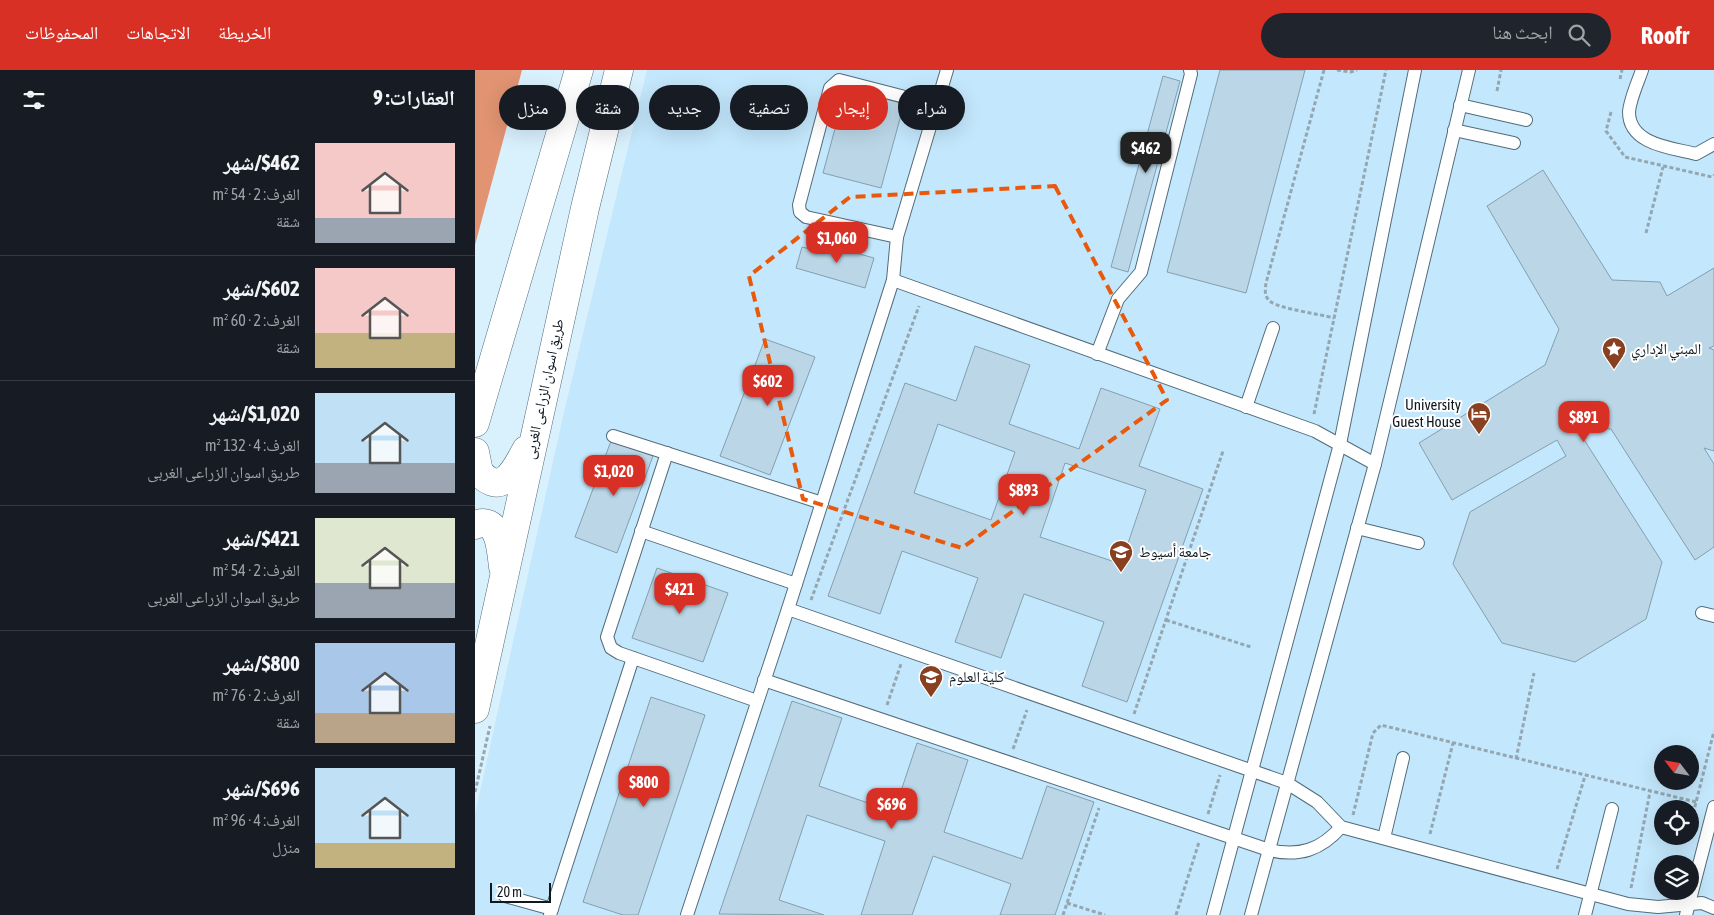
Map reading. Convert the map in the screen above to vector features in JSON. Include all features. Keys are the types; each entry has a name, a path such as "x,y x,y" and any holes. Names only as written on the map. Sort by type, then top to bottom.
{"main road":[{"path":"475,423 579,70"},
{"name":"طريق اسوان الزراعى الغربى","path":"475,709 505,578 534,434 585,208 619,70"},
{"path":"475,452 479,472 492,482 500,482 513,474 534,434"},
{"path":"475,525 487,524 498,534 505,578"}],"lane":[{"path":"942,85 947,70"},
{"path":"1097,354 1116,304 1141,272 1191,74 1190,70"},
{"path":"1213,915 1340,444 1415,70"},
{"path":"1251,915 1375,464 1469,70"},
{"path":"1641,70 1629,112 1638,134 1647,142 1696,154 1714,144"},
{"path":"897,237 806,217 800,212 799,205 831,88 839,80 898,95"},
{"path":"1460,105 1526,120"},
{"path":"687,915 788,609 893,280 897,237 929,130"},
{"path":"1454,130 1515,144"},
{"path":"893,280 1311,430 1375,464"},
{"path":"1246,407 1273,328"},
{"path":"613,436 822,503"},
{"path":"667,453 607,637 608,643 614,651 757,701"},
{"path":"1357,528 1418,543"},
{"path":"641,531 796,584"},
{"path":"788,609 1287,783 1317,802 1345,828 1628,904 1687,910 1702,904 1714,908"},
{"path":"505,896 551,912 633,658"},
{"path":"764,680 1203,830 1269,850 1293,854 1317,848 1345,828"},
{"path":"1384,838 1403,758"},
{"path":"1687,910 1714,807"},
{"path":"1585,915 1612,809"},
{"path":"1628,904 1645,915"}],"path":[{"path":"1324,70 1265,283 1265,293 1270,301 1279,305 1334,318"},
{"path":"1337,70 1350,72 1357,70"},
{"path":"1311,430 1386,70"},
{"path":"1497,91 1501,70"},
{"path":"1646,233 1663,167"},
{"path":"813,604 812,596 924,291"},
{"path":"1134,715 1223,451"},
{"path":"1166,620 1251,647"},
{"path":"882,720 906,650"},
{"path":"1516,759 1534,674"},
{"path":"1008,764 1033,694"},
{"path":"1125,712 1143,718"},
{"path":"1345,828 1373,733 1377,727 1385,726 1687,800"},
{"path":"1697,800 1714,731"},
{"path":"1426,850 1453,743"},
{"path":"1176,915 1224,761"},
{"path":"1553,884 1585,776"},
{"path":"1628,904 1650,792"},
{"path":"1063,915 1103,796"},
{"path":"1067,903 1105,915"}],"highlighted area":[{"path":"1055,186 1167,400 962,548 803,499 749,276 850,197"}],"shaded area":[{"path":"475,70 522,70 518,85 499,85 499,130 506,130 475,245"},
{"name":"جامعة أسيوط","path":"647,70 1714,70 1714,915 475,915 475,814 564,412 632,130 639,130 639,103"}],"building":[{"path":"1220,70 1305,70 1246,293 1167,272"},
{"path":"1163,76 1180,81 1128,272 1111,267"},
{"path":"888,100 898,102 898,126 881,188 823,173 835,130 888,130"},
{"path":"1543,170 1612,280 1660,282 1667,296 1714,268 1714,346 1709,348 1714,350 1714,451 1704,448 1714,464 1714,547 1695,560 1611,429 1576,427 1662,562 1646,619 1575,662 1502,643 1453,564 1470,512 1566,456 1557,440 1452,500 1419,443 1545,365 1559,329 1487,206"},
{"path":"820,243 874,258 865,288 796,268 802,247 818,251"},
{"path":"765,339 815,357 770,475 720,456"},
{"path":"975,346 1030,365 1009,424 1079,449 1101,388 1160,409 1139,466 1203,489 1127,702 1082,686 1104,622 1024,594 1001,658 955,642 978,578 902,551 880,614 828,596 905,383 956,401","holes":["938,424 1015,452 991,520 914,493","1065,463 1146,490 1121,564 1040,537"]},
{"path":"611,441 653,456 617,553 575,537"},
{"path":"657,568 728,593 703,662 632,638"},
{"path":"651,697 705,715 638,915 623,915 583,902"},
{"path":"792,701 842,718 819,786 894,812 917,743 968,760 944,832 1022,859 1047,786 1094,802 1055,915 1000,915 1011,884 933,856 912,915 861,915 885,841 807,815 779,900 824,915 719,914"}],"place":[{"name":"المبني الإداري","path":"1614,370"},
{"name":"University Guest House","path":"1479,435"},
{"name":"جامعة أسيوط","path":"1121,573"},
{"name":"كلية العلوم","path":"931,698"}]}
